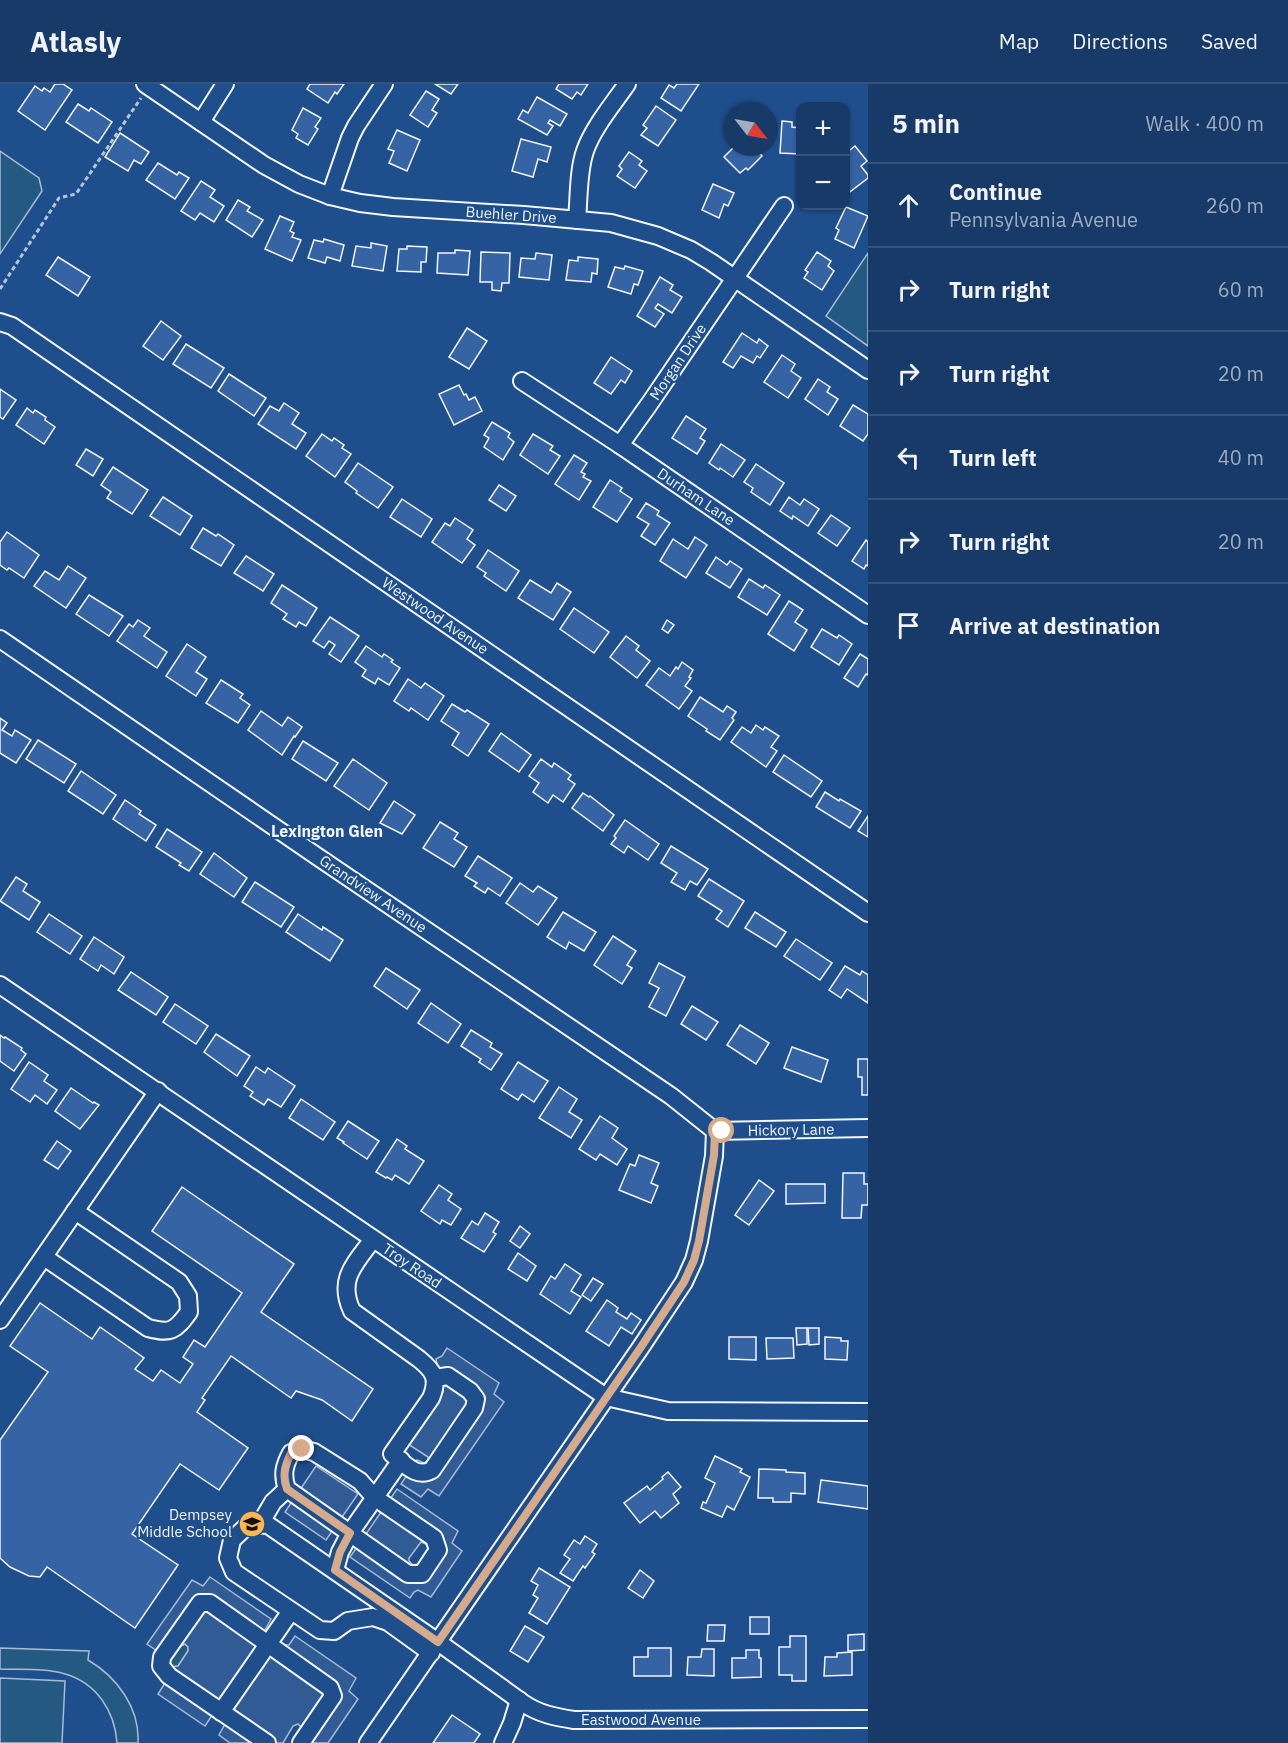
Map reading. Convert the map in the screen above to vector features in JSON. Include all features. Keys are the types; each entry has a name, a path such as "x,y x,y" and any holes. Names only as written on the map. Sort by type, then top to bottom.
{"street":[{"path":"201,122 225,84"},
{"path":"330,196 350,138 384,84"},
{"path":"577,220 585,150 627,84"},
{"name":"Buehler Drive","path":"147,85 276,172 330,196 393,207 611,223 658,236 691,250 868,370"},
{"name":"Morgan Drive","path":"620,445 783,206"},
{"name":"Westwood Avenue","path":"0,322 12,326 868,913"},
{"name":"Durham Lane","path":"522,381 620,445 868,615"},
{"name":"Grandview Avenue","path":"0,639 671,1096 715,1131"},
{"name":"Troy Road","path":"0,985 606,1397 668,1412 868,1412"},
{"path":"0,1320 158,1091"},
{"name":"Hickory Lane","path":"715,1131 868,1128"},
{"path":"368,1743 684,1282 694,1260 699,1241 714,1155 715,1131"},
{"path":"44,1257 148,1328 164,1332 178,1328 189,1312 188,1296 179,1282 75,1211"},
{"path":"373,1239 346,1277 346,1299 352,1311 420,1359 429,1367 435,1378 435,1388 431,1398 392,1454 418,1473 425,1474 432,1470 474,1408 476,1399 470,1391 448,1376 435,1378"},
{"path":"302,1449 314,1452 360,1482 374,1497 434,1538 438,1550 422,1574 408,1574 287,1489 283,1478 285,1466 291,1453 302,1449"},
{"path":"335,1570 340,1552 350,1533 400,1460"},
{"path":"260,1524 273,1502 287,1489"},
{"path":"249,1524 268,1525 335,1570 434,1647 388,1622 373,1617 348,1621 334,1631 320,1630 234,1572 228,1558 232,1540 249,1524"},
{"path":"267,1743 169,1676 161,1666 162,1657 200,1603 210,1603 330,1688 333,1696 301,1743"},
{"path":"221,1712 291,1611"},
{"name":"Eastwood Avenue","path":"434,1647 534,1710 552,1717 574,1720 868,1719"},
{"path":"503,1743 519,1700"}],"path":[{"path":"0,289 59,198 76,194 147,85"}],"shaded area":[{"path":"0,151 39,178 42,191 0,254"},
{"path":"868,253 868,346 826,316"},
{"path":"447,1348 499,1383 494,1394 504,1402 439,1496 428,1489 421,1497 401,1484 417,1460 424,1463 428,1460 428,1457 408,1444 443,1392 436,1359 442,1356"},
{"path":"316,1466 358,1494 326,1540 285,1512"},
{"path":"397,1489 458,1531 452,1543 462,1551 431,1597 418,1590 410,1598 350,1557","holes":["421,1542 428,1548 418,1564 413,1565 409,1558"]},
{"path":"210,1577 271,1619 265,1630 285,1645 289,1645 295,1636 356,1678 349,1691 358,1699 328,1743 293,1743 302,1728 298,1724 293,1726 283,1743 230,1743 219,1735 225,1724 215,1716 211,1717 205,1726 158,1694 165,1683 153,1668 157,1651 147,1644 192,1580 203,1586","holes":["185,1644 188,1651 178,1666 172,1667 170,1661 180,1646"]},
{"path":"185,1644 188,1651 178,1666 172,1667 170,1661 180,1646"},
{"path":"0,1648 89,1651 88,1660 108,1675 131,1706 138,1730 138,1743 117,1743 113,1720 108,1710 102,1700 86,1684 57,1672 0,1669"},
{"path":"0,1678 65,1681 62,1743 0,1743"}],"building":[{"path":"55,84 63,84 72,90 45,130 18,111 35,86 42,91 44,88 50,92"},
{"path":"310,84 344,84 328,103 307,89"},
{"path":"435,84 458,84 451,94"},
{"path":"559,84 588,84 581,95 577,92 572,99 556,89"},
{"path":"677,84 699,84 681,111 661,98 669,85 674,88"},
{"path":"426,91 439,99 432,110 437,113 428,127 410,115"},
{"path":"537,97 567,114 560,126 550,120 548,123 553,126 547,135 518,119 523,110 528,113"},
{"path":"78,104 89,111 91,108 112,122 98,143 66,122"},
{"path":"656,106 676,120 658,146 641,135 647,128 643,125"},
{"path":"303,108 321,118 315,127 318,129 308,145 296,138 298,134 292,130"},
{"path":"782,121 792,122 792,127 796,128 796,154 780,153"},
{"path":"397,130 420,140 407,171 389,163 394,151 388,149"},
{"path":"120,133 149,152 141,164 134,160 128,171 105,157"},
{"path":"521,139 551,147 547,162 538,159 533,177 512,171"},
{"path":"855,146 867,161 861,166 868,178 850,192 850,156 850,150"},
{"path":"629,152 642,161 639,165 647,171 635,188 617,176 622,169 619,166"},
{"path":"762,156 748,170 746,168 740,173 724,157"},
{"path":"158,163 177,175 179,172 189,178 175,199 146,180"},
{"path":"201,181 215,190 210,197 224,206 214,222 200,213 195,220 181,211"},
{"path":"713,184 734,193 728,206 724,204 719,218 702,210"},
{"path":"238,200 250,207 247,211 263,220 252,237 226,220"},
{"path":"850,209 868,216 854,248 835,239 839,230 836,228 845,210"},
{"path":"280,216 294,222 290,231 294,233 292,237 301,240 292,261 265,249"},
{"path":"324,239 344,245 340,261 327,257 325,263 308,258 314,240 323,242"},
{"path":"371,243 387,246 383,271 352,266 356,246 371,248"},
{"path":"407,246 427,247 426,262 421,262 421,272 397,271 399,249 407,249"},
{"path":"455,250 470,251 468,275 437,273 438,253 455,253"},
{"path":"481,252 510,253 509,283 502,283 501,291 492,290 492,282 480,282"},
{"path":"817,252 831,261 828,266 834,271 822,290 804,278 808,272 805,270"},
{"path":"536,253 552,255 549,280 519,277 521,258 535,259"},
{"path":"58,257 90,277 78,296 46,275"},
{"path":"578,257 598,259 597,274 592,273 591,282 566,280 569,260 578,261"},
{"path":"625,266 643,271 638,285 634,284 631,294 608,287 615,267 624,269"},
{"path":"660,277 673,285 670,290 682,297 672,313 658,304 655,308 664,314 655,327 637,316"},
{"path":"161,321 181,336 163,360 143,346"},
{"path":"467,328 487,341 469,369 449,357"},
{"path":"742,333 757,343 759,339 768,346 760,358 757,356 753,363 741,356 733,368 723,362"},
{"path":"186,344 224,368 211,388 173,364"},
{"path":"782,355 795,364 791,371 801,378 788,398 764,382"},
{"path":"611,357 632,371 625,383 621,380 611,394 594,383"},
{"path":"229,374 266,398 254,416 218,391"},
{"path":"818,379 830,387 827,392 838,399 828,415 805,399"},
{"path":"459,385 469,400 475,397 482,411 454,425 439,394"},
{"path":"0,389 16,400 3,419 0,417"},
{"path":"284,403 299,413 292,424 306,433 296,449 258,424 270,406 279,411"},
{"path":"853,405 868,414 868,434 863,441 840,426"},
{"path":"27,408 33,413 35,410 46,417 45,420 55,427 44,444 16,425"},
{"path":"686,416 706,429 700,438 705,441 697,454 672,438"},
{"path":"492,422 510,433 508,437 514,442 503,460 484,447 489,438 484,435"},
{"path":"322,434 332,441 334,438 351,454 335,477 306,456"},
{"path":"533,434 553,446 550,450 560,456 548,474 520,455"},
{"path":"721,444 745,460 733,477 709,463"},
{"path":"86,449 103,459 93,476 76,465"},
{"path":"574,455 587,463 581,472 585,474 583,477 591,481 579,500 555,484"},
{"path":"358,463 393,487 378,508 356,493 357,491 345,482"},
{"path":"756,464 784,483 770,505 751,492 753,488 744,482"},
{"path":"113,467 148,490 132,514 107,498 111,492 101,485"},
{"path":"610,480 632,499 617,522 593,507"},
{"path":"499,485 516,496 506,511 489,500"},
{"path":"163,497 192,516 180,535 150,516"},
{"path":"789,497 800,505 804,499 819,509 808,526 780,511"},
{"path":"402,499 432,519 421,537 390,517"},
{"path":"646,503 659,511 657,515 670,523 655,545 641,536 649,524 637,517"},
{"path":"831,515 850,528 837,546 818,533"},
{"path":"455,518 473,530 467,539 475,545 462,563 432,542 445,523 450,526"},
{"path":"203,528 216,536 218,534 234,545 221,566 191,548"},
{"path":"7,532 39,555 24,578 0,565 0,542"},
{"path":"695,537 707,545 686,578 660,561 673,539 688,549"},
{"path":"866,540 868,542 868,566 866,565 864,569 852,561"},
{"path":"488,550 519,571 506,591 484,576 486,573 477,567"},
{"path":"246,556 274,574 263,591 234,573"},
{"path":"716,557 727,565 730,561 742,569 730,588 706,573"},
{"path":"68,566 86,578 66,608 34,586 45,571 59,580"},
{"path":"749,579 763,588 765,585 780,595 767,615 738,597"},
{"path":"530,580 551,593 557,583 571,592 553,620 518,598"},
{"path":"282,585 317,608 306,626 299,622 296,627 283,619 287,614 271,603"},
{"path":"89,595 123,616 109,636 76,614"},
{"path":"789,601 803,610 795,622 807,630 794,651 768,634"},
{"path":"574,608 609,632 594,653 560,629"},
{"path":"330,617 359,636 341,662 329,654 335,645 329,641 324,648 313,641"},
{"path":"138,620 150,628 144,636 167,652 157,668 117,641 129,624 133,627"},
{"path":"667,620 674,625 668,633 662,629"},
{"path":"822,629 837,638 839,635 852,644 839,665 811,647"},
{"path":"626,636 639,646 636,650 650,661 637,678 610,657"},
{"path":"187,644 206,657 196,672 207,679 196,696 166,676"},
{"path":"366,646 382,657 384,654 400,668 389,685 378,678 375,684 362,676 366,670 355,662"},
{"path":"860,654 868,659 868,675 866,674 858,687 844,678"},
{"path":"682,662 693,670 685,686 692,691 679,709 646,685 659,668 670,676"},
{"path":"408,679 421,688 425,683 444,696 428,720 411,708 409,711 394,701"},
{"path":"221,680 243,694 240,698 250,705 238,723 206,703"},
{"path":"700,697 723,712 727,706 736,712 732,718 734,720 720,740 688,716"},
{"path":"452,704 465,712 467,710 489,724 468,756 452,745 459,733 441,721"},
{"path":"261,711 282,726 288,717 302,727 282,755 248,730"},
{"path":"0,718 7,723 2,730 12,736 15,730 31,740 16,763 0,753"},
{"path":"756,725 763,730 765,727 779,736 771,747 777,751 766,767 731,742 742,727 751,733"},
{"path":"501,733 531,755 519,772 489,751"},
{"path":"38,740 76,764 64,783 26,759"},
{"path":"303,741 338,763 326,781 292,759"},
{"path":"784,755 822,781 811,797 773,772"},
{"path":"353,759 387,783 369,810 334,786"},
{"path":"541,759 552,767 554,763 571,775 568,779 575,784 563,802 553,795 548,803 533,792 539,783 529,776"},
{"path":"81,771 116,795 103,814 68,791"},
{"path":"825,792 861,811 850,828 816,807"},
{"path":"583,793 614,815 603,831 572,808"},
{"path":"125,800 141,811 139,814 156,825 146,841 113,819"},
{"path":"394,801 415,815 402,834 380,823"},
{"path":"868,816 868,837 858,831"},
{"path":"625,820 659,844 648,860 628,846 624,853 611,844"},
{"path":"440,822 458,833 454,839 467,847 454,867 423,848"},
{"path":"167,829 202,852 189,871 156,847"},
{"path":"671,846 708,869 697,885 690,881 685,890 671,882 677,873 661,863"},
{"path":"214,853 247,878 234,897 200,874"},
{"path":"478,856 512,878 500,896 488,888 485,893 474,886 477,883 465,876"},
{"path":"16,877 27,884 23,891 40,902 29,920 0,901"},
{"path":"709,879 744,901 728,927 716,919 722,911 698,896"},
{"path":"255,882 294,907 281,927 242,902"},
{"path":"520,883 533,892 538,886 557,898 538,925 506,903"},
{"path":"563,912 596,932 584,951 569,942 566,949 547,937"},
{"path":"755,912 786,932 776,947 745,928"},
{"path":"49,914 82,936 70,954 37,932"},
{"path":"298,914 322,930 323,927 343,940 330,961 286,932"},
{"path":"613,936 636,951 627,965 632,968 622,984 594,965"},
{"path":"94,937 124,957 114,974 101,965 98,971 80,959"},
{"path":"796,939 832,963 820,980 784,956"},
{"path":"659,963 685,977 666,1016 649,1007 659,988 649,983"},
{"path":"845,966 860,975 862,971 868,975 868,1003 847,989 841,998 829,990"},
{"path":"386,968 420,990 407,1009 374,986"},
{"path":"131,972 168,997 156,1015 118,990"},
{"path":"431,1003 461,1024 448,1043 418,1023"},
{"path":"175,1004 208,1026 196,1044 163,1022"},
{"path":"692,1006 718,1022 706,1040 681,1024"},
{"path":"740,1025 769,1043 756,1064 727,1045"},
{"path":"471,1030 492,1043 490,1047 502,1054 491,1070 479,1062 481,1059 461,1046"},
{"path":"216,1034 250,1056 237,1076 204,1052"},
{"path":"0,1035 22,1048 21,1050 26,1054 14,1071 0,1061"},
{"path":"792,1047 828,1060 821,1082 784,1068"},
{"path":"858,1059 868,1059 868,1095 862,1095 862,1077 858,1077"},
{"path":"29,1062 48,1075 44,1081 57,1090 47,1104 35,1095 30,1102 11,1089"},
{"path":"518,1062 548,1081 534,1102 522,1094 518,1100 501,1089"},
{"path":"256,1067 265,1073 268,1068 295,1086 281,1107 268,1099 264,1105 250,1096 253,1092 244,1086"},
{"path":"559,1087 577,1099 569,1112 582,1120 571,1138 539,1118"},
{"path":"71,1088 99,1105 80,1129 55,1111"},
{"path":"301,1099 335,1122 323,1140 289,1118"},
{"path":"600,1116 618,1128 612,1138 627,1149 617,1165 600,1154 596,1160 579,1149"},
{"path":"348,1121 379,1141 367,1159 337,1138"},
{"path":"397,1139 407,1146 405,1149 424,1161 409,1184 395,1175 392,1180 376,1172"},
{"path":"57,1141 71,1151 58,1169 44,1160"},
{"path":"639,1155 659,1163 651,1183 658,1186 651,1203 619,1190 630,1164 635,1166"},
{"path":"843,1173 864,1173 864,1184 868,1184 868,1205 862,1205 861,1218 842,1218"},
{"path":"759,1180 774,1191 749,1225 735,1215"},
{"path":"786,1184 825,1184 825,1203 786,1204"},
{"path":"439,1185 452,1194 448,1200 461,1209 451,1225 442,1220 440,1224 421,1211"},
{"path":"182,1187 294,1264 261,1312 373,1389 352,1421 322,1400 296,1391 291,1398 231,1356 202,1398 205,1400 197,1412 248,1448 219,1490 180,1464 132,1534 178,1565 135,1628 47,1567 40,1577 29,1576 10,1567 0,1558 0,1440 48,1372 10,1346 40,1303 92,1339 100,1327 144,1358 135,1369 153,1381 161,1370 180,1383 193,1364 183,1357 194,1340 205,1347 242,1293 152,1231"},
{"path":"485,1213 499,1222 493,1232 496,1234 484,1252 461,1238 472,1221 478,1225"},
{"path":"520,1226 530,1234 520,1248 510,1241"},
{"path":"518,1253 536,1266 527,1281 508,1269"},
{"path":"565,1264 581,1275 571,1291 581,1297 570,1314 540,1294 551,1276 555,1279"},
{"path":"593,1278 603,1284 591,1301 582,1295"},
{"path":"607,1300 618,1308 616,1312 627,1319 631,1313 641,1320 632,1334 621,1327 609,1346 586,1331"},
{"path":"796,1328 807,1328 807,1344 797,1345"},
{"path":"808,1328 819,1328 819,1344 809,1345"},
{"path":"729,1337 756,1337 756,1360 729,1359"},
{"path":"825,1337 848,1341 847,1360 825,1359"},
{"path":"766,1338 793,1338 794,1358 767,1359"},
{"path":"715,1456 742,1469 740,1472 750,1477 734,1510 727,1506 722,1517 701,1508 703,1502 706,1503 715,1483 705,1478"},
{"path":"759,1469 805,1473 805,1494 791,1493 791,1502 773,1502 773,1498 758,1498"},
{"path":"668,1472 681,1487 673,1494 679,1503 661,1518 655,1511 640,1523 624,1503 647,1486 650,1490"},
{"path":"821,1480 868,1486 868,1509 818,1502"},
{"path":"585,1536 597,1544 592,1552 595,1554 573,1581 560,1573 570,1559 564,1555 574,1540 580,1544"},
{"path":"539,1568 570,1587 547,1624 529,1613 538,1598 533,1595 538,1585 531,1581"},
{"path":"640,1570 654,1581 643,1598 628,1588"},
{"path":"750,1617 769,1617 769,1634 750,1634"},
{"path":"708,1625 725,1625 724,1641 707,1641"},
{"path":"525,1626 544,1637 528,1662 510,1651"},
{"path":"864,1634 864,1650 848,1651 848,1635"},
{"path":"790,1636 806,1636 806,1681 792,1681 792,1675 779,1675 779,1647 790,1647"},
{"path":"648,1648 671,1648 671,1676 634,1676 634,1657 648,1657"},
{"path":"702,1649 714,1649 714,1676 687,1675 688,1657 701,1657"},
{"path":"746,1650 759,1650 761,1677 732,1678 732,1658 746,1658"},
{"path":"852,1652 852,1675 824,1676 825,1657 837,1657 837,1653"},
{"path":"452,1715 480,1734 474,1743 433,1743"}],"place":[{"name":"Dempsey Middle School","path":"252,1524"}],"district":[{"name":"Lexington Glen","path":"327,831"}],"route":[{"path":"302,1449 291,1453 283,1478 287,1489 350,1533 340,1552 335,1570 438,1642 684,1282 694,1260 699,1241 714,1155 715,1131 722,1131"}]}
